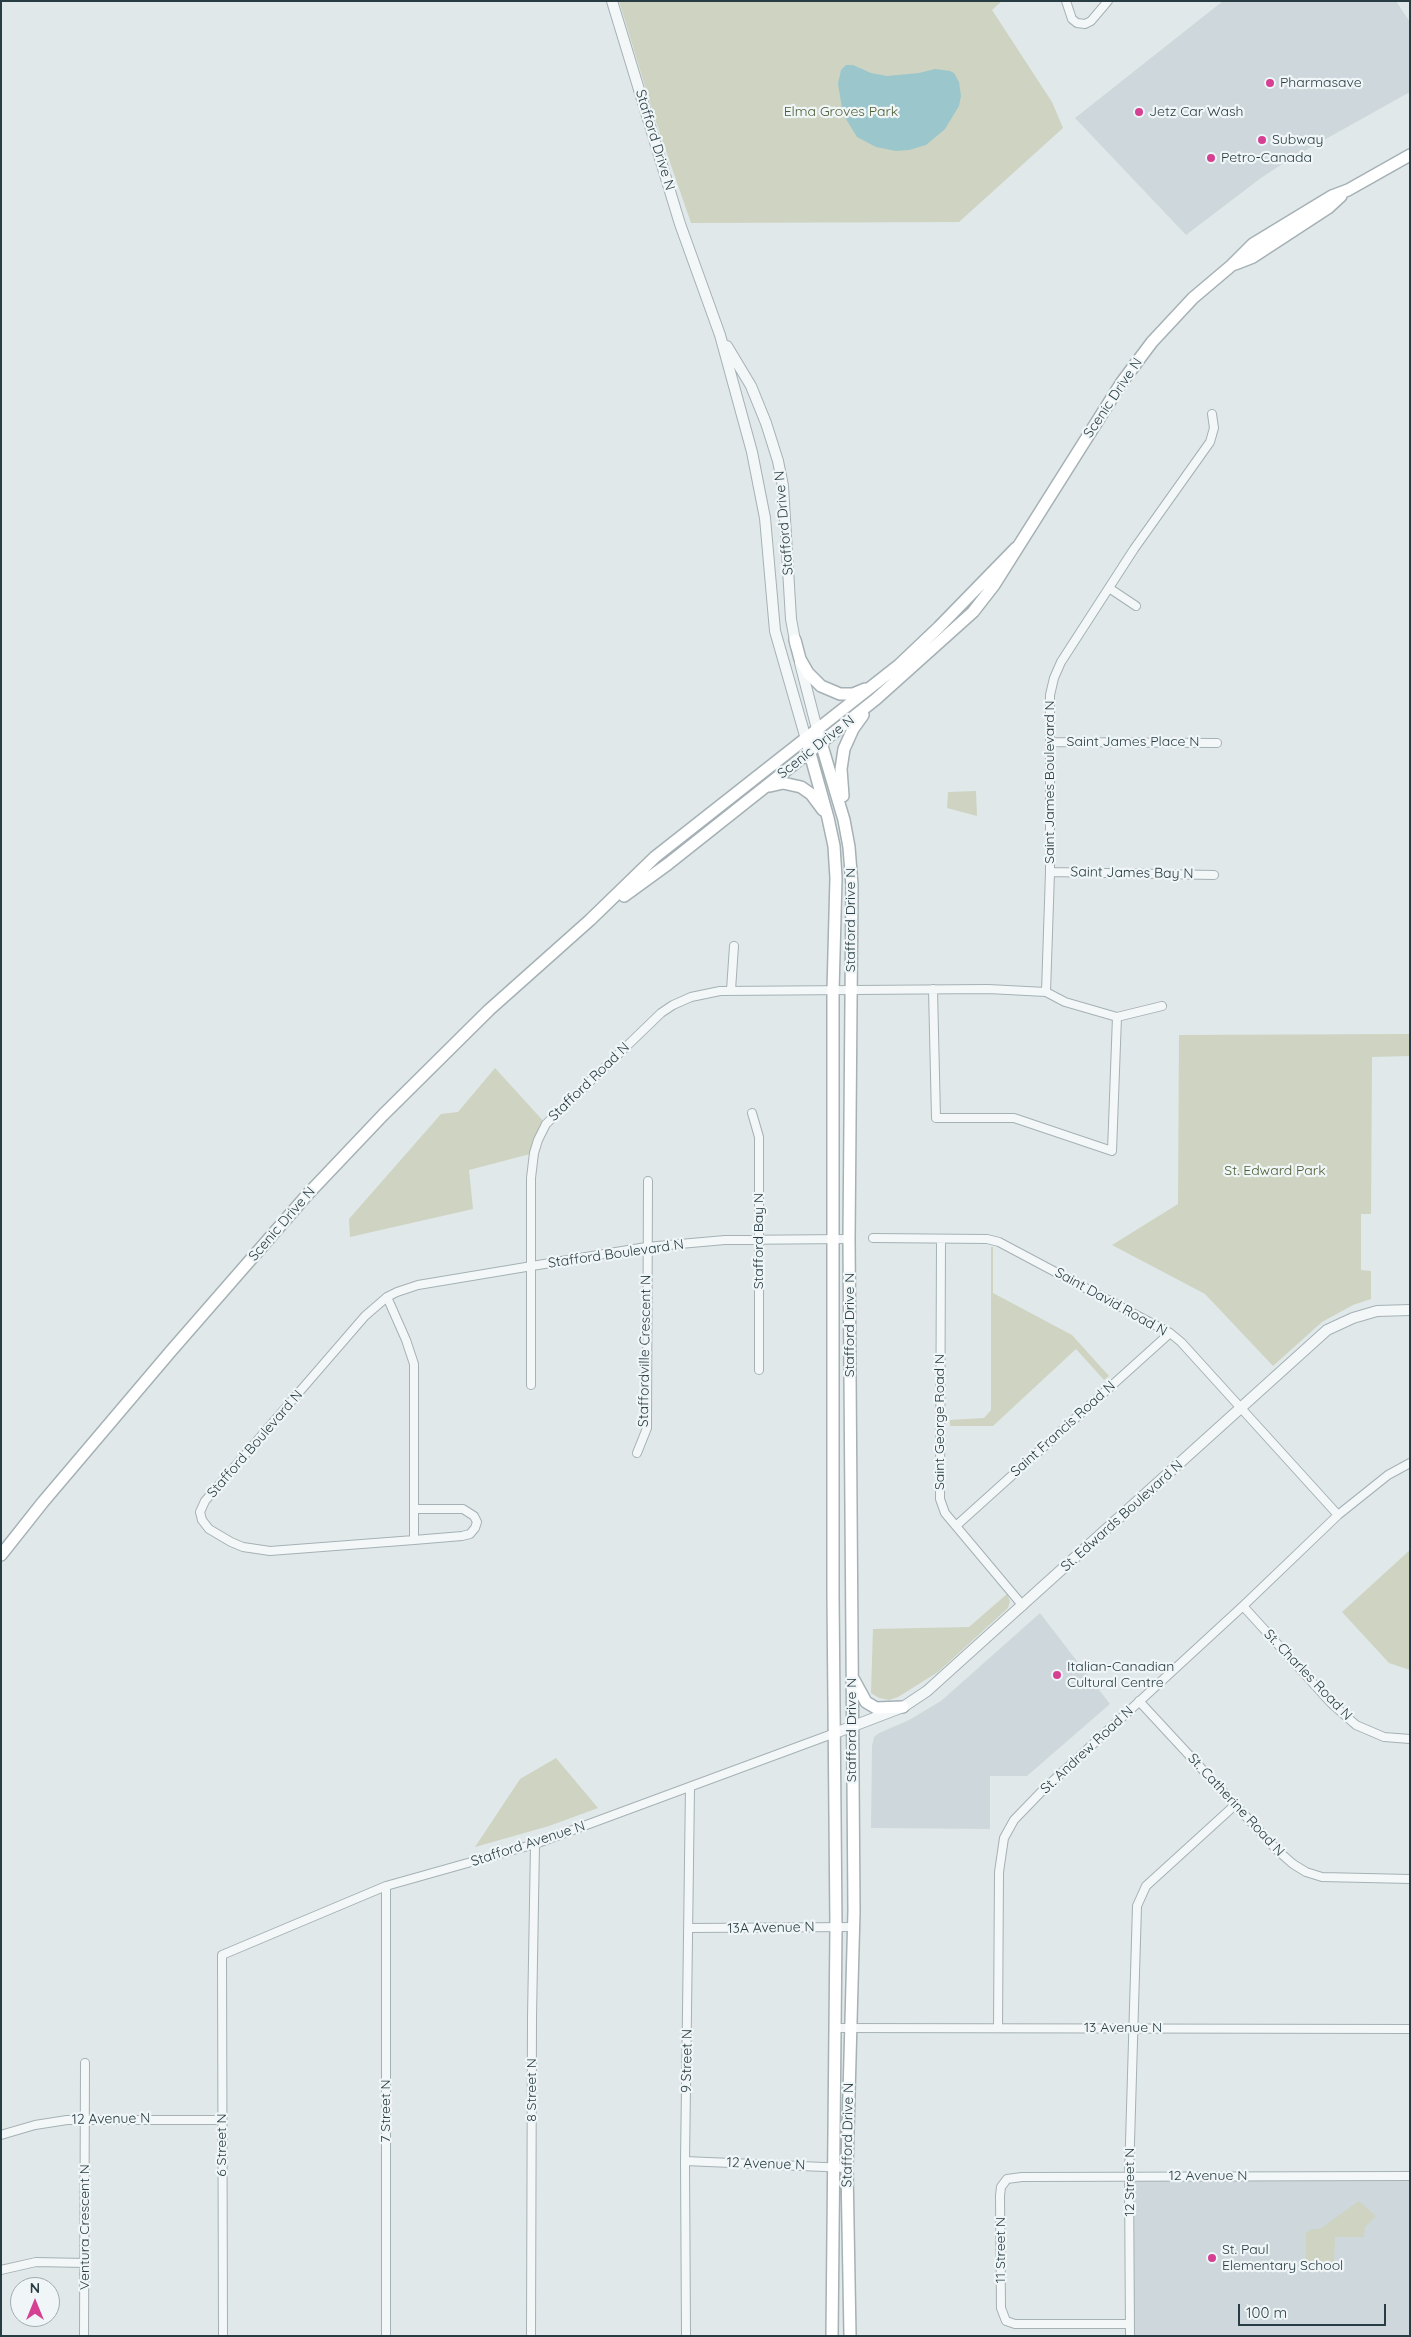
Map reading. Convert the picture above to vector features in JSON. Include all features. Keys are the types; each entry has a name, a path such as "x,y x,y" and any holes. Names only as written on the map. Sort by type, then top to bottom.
{"main road":[{"name":"Scenic Drive N","path":"590,920 668,864 876,700 973,612 994,585 1122,382 1152,342 1193,298 1232,265 1253,244 1319,203 1348,190 1410,155"},
{"name":"Scenic Drive N","path":"1,1555 68,1472 306,1195 383,1115 489,1010 590,920 655,857 873,686 925,641 1016,548"},
{"path":"795,640 800,659 808,673 821,686 840,694 853,694 873,686"},
{"path":"844,820 845,803 840,769 844,749 857,722 876,700"},
{"name":"Stafford Drive N","path":"817,729 844,820 849,846 852,885 849,1239 854,1926 847,2168 850,2336"},
{"name":"Stafford Drive N","path":"806,739 828,818 834,846 836,878 833,991 833,1596 836,1927 832,2336"},
{"path":"756,794 775,783 798,786 811,794 828,818"},
{"path":"852,1675 860,1695 866,1702 876,1708 903,1707"}],"street":[{"name":"Stafford Drive N","path":"612,1 680,224 720,335 759,480 765,518 775,631 806,739"},
{"path":"1066,1 1072,19 1077,23 1085,24 1091,21 1108,1"},
{"name":"Stafford Drive N","path":"720,335 750,386 766,422 778,461 783,486 790,603 795,640 817,729"},
{"name":"Saint James Boulevard N","path":"1046,992 1050,872 1050,695 1054,678 1061,662 1134,549 1210,442 1214,428 1212,414"},
{"path":"1109,588 1136,606"},
{"name":"Saint James Place N","path":"1050,742 1216,743"},
{"name":"Saint James Bay N","path":"1050,872 1214,875"},
{"path":"732,990 734,946"},
{"path":"851,989 988,989 1046,992 1065,1002 1117,1017 1162,1006"},
{"name":"Stafford Road N","path":"531,1266 532,1165 538,1140 546,1124 661,1013 691,996 732,990 833,991 851,989"},
{"path":"933,989 936,1118 1014,1118 1112,1152 1117,1017"},
{"name":"Stafford Bay N","path":"752,1113 759,1137 759,1370"},
{"path":"646,1247 648,1181"},
{"name":"Saint David Road N","path":"873,1238 988,1239 999,1242 1170,1333 1181,1342 1242,1408 1338,1515"},
{"name":"Stafford Boulevard N","path":"414,1509 462,1509 474,1516 477,1522 470,1534 462,1536 282,1551 258,1550 231,1542 209,1529 202,1520 200,1512 205,1502 365,1316 387,1297 418,1285 646,1247 759,1239 849,1239"},
{"name":"Saint George Road N","path":"941,1239 940,1499 946,1512 1023,1606"},
{"name":"Staffordville Crescent N","path":"637,1453 647,1428 646,1247"},
{"path":"531,1266 531,1385"},
{"path":"387,1297 406,1340 414,1364 414,1540"},
{"name":"St. Edwards Boulevard N","path":"835,1733 903,1707 927,1691 1327,1330 1353,1318 1378,1311 1410,1310"},
{"name":"Saint Francis Road N","path":"957,1525 1170,1333"},
{"name":"St. Andrew Road N","path":"998,2028 999,1872 1001,1852 1008,1828 1042,1791 1243,1606 1338,1515 1388,1474 1410,1463"},
{"name":"St. Charles Road N","path":"1243,1606 1332,1703 1356,1725 1384,1736 1410,1739"},
{"name":"St. Catherine Road N","path":"1139,1701 1235,1805 1293,1864 1315,1875 1338,1878 1410,1880"},
{"name":"Stafford Avenue N","path":"222,1955 386,1886 535,1844 835,1733"},
{"name":"9 Street N","path":"686,2336 685,2161 690,1787"},
{"name":"12 Street N","path":"1130,2336 1129,2176 1136,1917 1140,1896 1146,1886 1235,1805"},
{"name":"8 Street N","path":"531,2336 532,2018 535,1844"},
{"name":"7 Street N","path":"386,1886 386,2336"},
{"name":"13A Avenue N","path":"689,1928 854,1926"},
{"name":"6 Street N","path":"222,1955 223,2336"},
{"name":"13 Avenue N","path":"835,2028 1410,2030"},
{"name":"Ventura Crescent N","path":"84,2336 85,2063"},
{"name":"12 Avenue N","path":"1,2135 52,2121 86,2119 222,2120"},
{"name":"12 Avenue N","path":"685,2161 847,2168"},
{"name":"12 Avenue N","path":"1007,2180 1022,2177 1410,2176"},
{"name":"11 Street N","path":"1007,2180 1002,2187 1000,2196 1001,2303 1006,2321 1015,2324 1130,2324"},
{"path":"1,2270 36,2262 85,2262"}],"shaded area":[{"path":"1223,1 1396,1 1410,22 1410,92 1290,159 1261,178 1186,235 1075,118"},
{"path":"1040,1613 1110,1704 1027,1776 990,1776 990,1829 871,1828 872,1746 874,1737 909,1720 941,1701"},
{"path":"1129,2176 1410,2176 1410,2336 1130,2336"}],"green space":[{"name":"Elma Groves Park","path":"619,1 1002,1 992,10 1052,102 1063,128 959,222 691,223 655,119"},
{"path":"976,791 977,816 947,808 948,792"},
{"name":"St. Edward Park","path":"1410,1034 1410,1056 1372,1057 1371,1214 1361,1214 1361,1270 1371,1271 1371,1299 1353,1305 1322,1322 1273,1366 1205,1294 1112,1245 1178,1204 1179,1035"},
{"path":"495,1068 546,1124 534,1153 469,1170 473,1209 350,1237 349,1219 441,1114 458,1112"},
{"path":"991,1247 993,1247 993,1293 1072,1335 1109,1376 1104,1380 1076,1349 993,1426 950,1426 950,1420 984,1418 991,1410"},
{"path":"1410,1550 1410,1670 1389,1663 1342,1612"},
{"path":"1007,1594 1010,1601 1008,1608 938,1672 898,1697 889,1700 879,1698 871,1693 873,1629 969,1627"},
{"path":"556,1758 598,1808 549,1826 475,1847 520,1779"},
{"path":"1359,2201 1376,2216 1365,2227 1364,2237 1335,2237 1334,2267 1329,2272 1318,2272 1306,2260 1306,2233 1311,2229 1320,2229"}],"water":[{"path":"846,65 853,65 871,73 887,76 919,73 935,69 950,71 954,73 959,82 961,96 959,106 945,129 926,145 909,150 896,151 876,147 857,137 843,114 838,84 841,70"}],"place":[{"name":"Pharmasave","path":"1270,83"},
{"name":"Jetz Car Wash","path":"1139,112"},
{"name":"Subway","path":"1262,140"},
{"name":"Petro-Canada","path":"1211,158"},
{"name":"Italian-Canadian Cultural Centre","path":"1057,1675"},
{"name":"St. Paul Elementary School","path":"1212,2258"}]}
